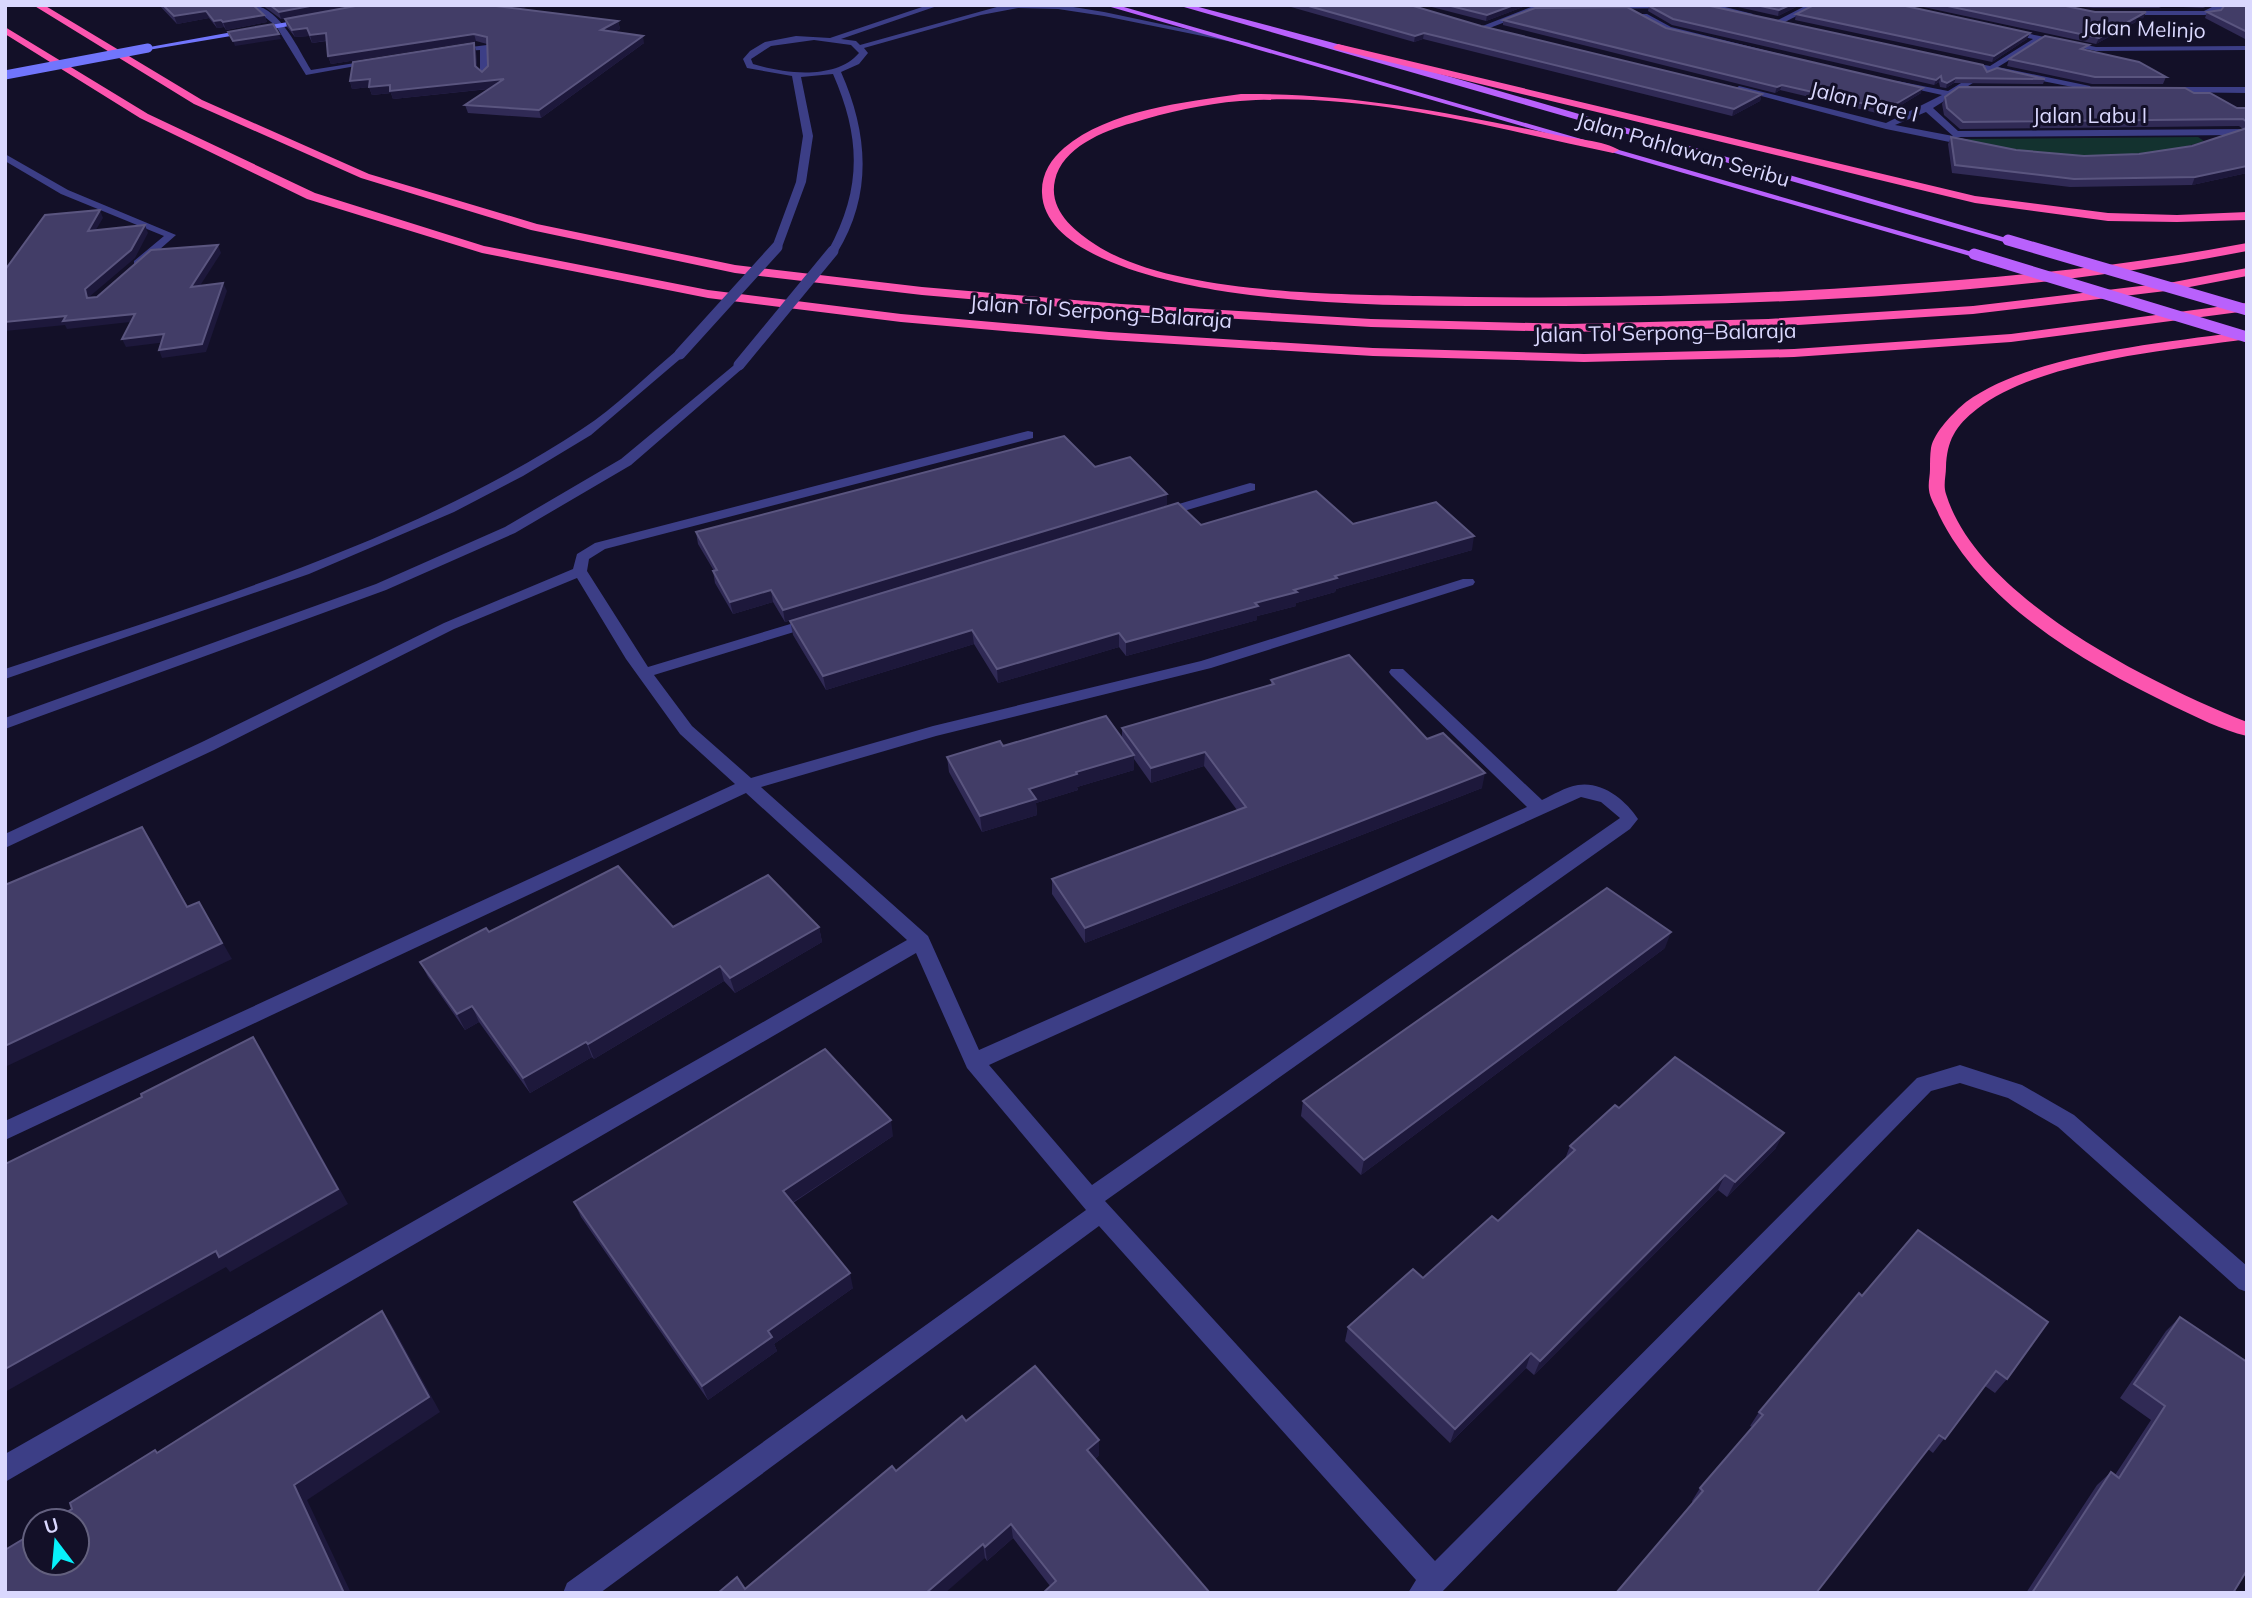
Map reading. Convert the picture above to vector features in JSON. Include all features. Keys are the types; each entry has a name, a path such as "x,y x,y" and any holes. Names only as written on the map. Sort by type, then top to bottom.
{"highway":[{"name":"Jalan Tol Serpong–Balaraja","path":"37,5 198,102 365,176 535,227 735,269 922,291 1121,308 1371,323 1570,328 1768,323 1973,310 2174,286 2247,272"},
{"name":"Jalan Tol Serpong–Balaraja","path":"5,30 144,116 312,196 482,249 736,298 901,318 1109,336 1373,352 1584,358 1794,353 2011,338 2247,308"},
{"path":"1338,47 1523,89 1898,183 1989,201 2061,213 2130,218 2247,216"},
{"path":"1613,150 1431,111 1334,98 1262,97 1148,112 1101,130 1071,148 1050,172 1046,197 1061,225 1071,233 1093,249 1138,268 1199,284 1262,294 1347,299 1493,303 1653,302 1801,296 2077,273 2247,247"},
{"path":"2247,336 2131,353 2053,371 2008,386 1972,406 1940,444 1937,493 1963,544 2020,604 2094,656 2202,713 2247,730"}],"main road":[{"name":"Jalan Pahlawan Seribu","path":"1108,5 1974,254 2247,336"},
{"name":"Jalan Pahlawan Seribu","path":"1181,5 1338,47 2247,308"}],"street":[{"path":"254,5 279,25 309,73 386,60"},
{"path":"860,47 864,53 861,59 836,70 796,74 761,70 750,66 747,59 751,52 776,42 832,39 936,5"},
{"path":"1780,22 1814,5"},
{"path":"2107,13 2204,13 2213,12 2221,5"},
{"path":"832,39 860,47 1011,6 1058,7 1104,14 1247,43"},
{"path":"1649,19 1660,6"},
{"path":"1484,27 1533,8 1709,6 1754,15"},
{"path":"1628,7 1668,29 1801,60"},
{"path":"5,75 319,18"},
{"path":"1767,19 1794,24"},
{"path":"1473,23 1498,30"},
{"name":"Jalan Melinjo","path":"2003,30 2106,49 2247,48"},
{"path":"1886,126 1927,108 2040,38"},
{"path":"438,52 484,47 484,74"},
{"path":"1954,60 2090,89"},
{"path":"5,724 381,587 510,530 626,462 739,365 833,251 847,229 857,200 859,147 851,101 836,70"},
{"path":"5,674 384,540 494,487 588,430 680,354 777,247 802,182 808,136 796,74"},
{"path":"1895,81 1951,91 1982,89"},
{"name":"Jalan Pare I","path":"1728,87 1985,147"},
{"path":"2036,89 2103,89"},
{"path":"2155,90 2247,90"},
{"path":"1927,108 1956,134"},
{"path":"2211,144 2243,132"},
{"name":"Jalan Labu I","path":"1934,134 2243,132"},
{"path":"5,157 33,177 73,197 171,235 133,268"},
{"path":"1028,435 600,546 582,557 580,571 645,673 686,730 921,941 974,1062 1095,1205 1428,1586 1924,1084 1959,1074 2015,1091 2066,1121 2247,1281"},
{"path":"1144,519 1250,487"},
{"path":"5,842 208,746 449,626 580,571"},
{"path":"5,1131 748,785 933,731 1205,665 1468,582"},
{"path":"645,673 829,616"},
{"path":"1396,672 1539,808"},
{"path":"577,1593 1095,1205 1629,819 1625,812 1594,791 1586,789 974,1062"},
{"path":"5,1469 921,941"}],"green space":[{"path":"2198,137 2204,141 2178,148 2116,156 2051,155 1990,146 1964,139"}],"building":[{"path":"163,5 253,5 264,15 223,22 214,21 206,11 174,16"},
{"path":"270,5 315,5 279,12"},
{"path":"361,5 501,5 496,6 618,21 601,30 643,36 539,110 465,105 504,79 390,91 390,85 369,87 370,79 350,81 353,62 474,43 475,66 482,72 488,66 487,37 474,34 328,56 326,33 310,35 307,28 292,30 285,19"},
{"path":"1305,5 1410,5 1481,26 1762,94 1734,109 1424,33 1415,36"},
{"path":"1447,5 1514,5 1487,15"},
{"path":"1756,5 1790,5 1779,10"},
{"path":"1814,5 1901,5 2030,33 1994,56 1796,14"},
{"path":"1943,5 2061,5 2095,12 2146,12 2099,38"},
{"path":"2225,5 2247,5 2247,32 2207,12 2221,10"},
{"path":"1649,6 1710,6 1983,65 1987,72 1997,68 2045,79 1956,78 1947,83 1942,81 1941,76 1936,80 1673,19"},
{"path":"1627,7 1666,28 1923,88 1887,109 1782,85 1777,87 1503,20 1535,8"},
{"path":"273,24 279,34 233,41 228,32"},
{"path":"2045,36 2089,45 2081,49 2139,62 2166,77 2095,77 2009,59"},
{"path":"1959,87 2185,88 2194,93 2210,93 2237,108 2247,108 2247,122 2243,119 1963,122 1947,108 1945,97"},
{"path":"2247,128 2247,166 2195,177 2074,179 1955,165 1951,137 2016,150 2084,156 2139,154 2192,146"},
{"path":"100,210 88,231 145,225 131,250 85,289 87,298 97,297 151,250 218,245 191,287 223,283 202,344 159,350 164,334 122,339 135,314 63,321 66,316 5,322 5,270 45,215"},
{"path":"1064,436 1095,467 1130,457 1167,494 783,610 771,590 730,602 713,571 717,570 696,532"},
{"path":"1316,491 1353,524 1436,502 1474,536 1335,576 1337,578 1294,590 1297,592 1255,603 1258,606 1126,642 1119,633 997,669 972,630 823,676 790,621 1178,503 1201,525"},
{"path":"1349,655 1427,739 1443,733 1485,773 1085,928 1052,879 1246,807 1205,752 1151,768 1122,728 1274,684 1271,680"},
{"path":"1106,716 1134,755 1029,789 1036,799 980,816 947,757 1000,741 1003,746"},
{"path":"142,827 187,907 199,902 222,943 5,1046 5,885"},
{"path":"618,866 673,927 768,875 819,927 730,978 720,966 588,1044 586,1042 523,1078 472,1006 457,1014 420,962 486,928 489,932"},
{"path":"1607,888 1671,932 1364,1160 1303,1101"},
{"path":"253,1037 338,1189 219,1257 216,1251 5,1369 5,1164 142,1097 141,1094"},
{"path":"825,1049 891,1120 783,1191 850,1273 768,1331 772,1337 702,1386 574,1202"},
{"path":"1675,1057 1784,1133 1735,1182 1725,1175 1540,1361 1531,1353 1455,1429 1348,1327 1413,1269 1423,1278 1492,1216 1498,1221 1575,1150 1570,1146 1615,1105 1619,1108"},
{"path":"1918,1230 2048,1322 2007,1379 1996,1371 1945,1439 1939,1435 1816,1593 1616,1593 1703,1491 1700,1488 1763,1415 1759,1412 1859,1293 1862,1296"},
{"path":"382,1311 429,1397 294,1485 344,1593 5,1593 5,1550 21,1540 21,1577 91,1577 91,1507 71,1507 70,1503 155,1450 157,1453"},
{"path":"2180,1317 2247,1362 2247,1570 2233,1593 2032,1593 2111,1472 2119,1478 2165,1406 2134,1384"},
{"path":"1035,1366 1099,1440 1087,1450 1210,1593 1043,1593 1056,1581 1011,1524 985,1547 983,1544 926,1593 718,1593 737,1577 745,1589 892,1466 896,1471 962,1416 966,1421"}]}
